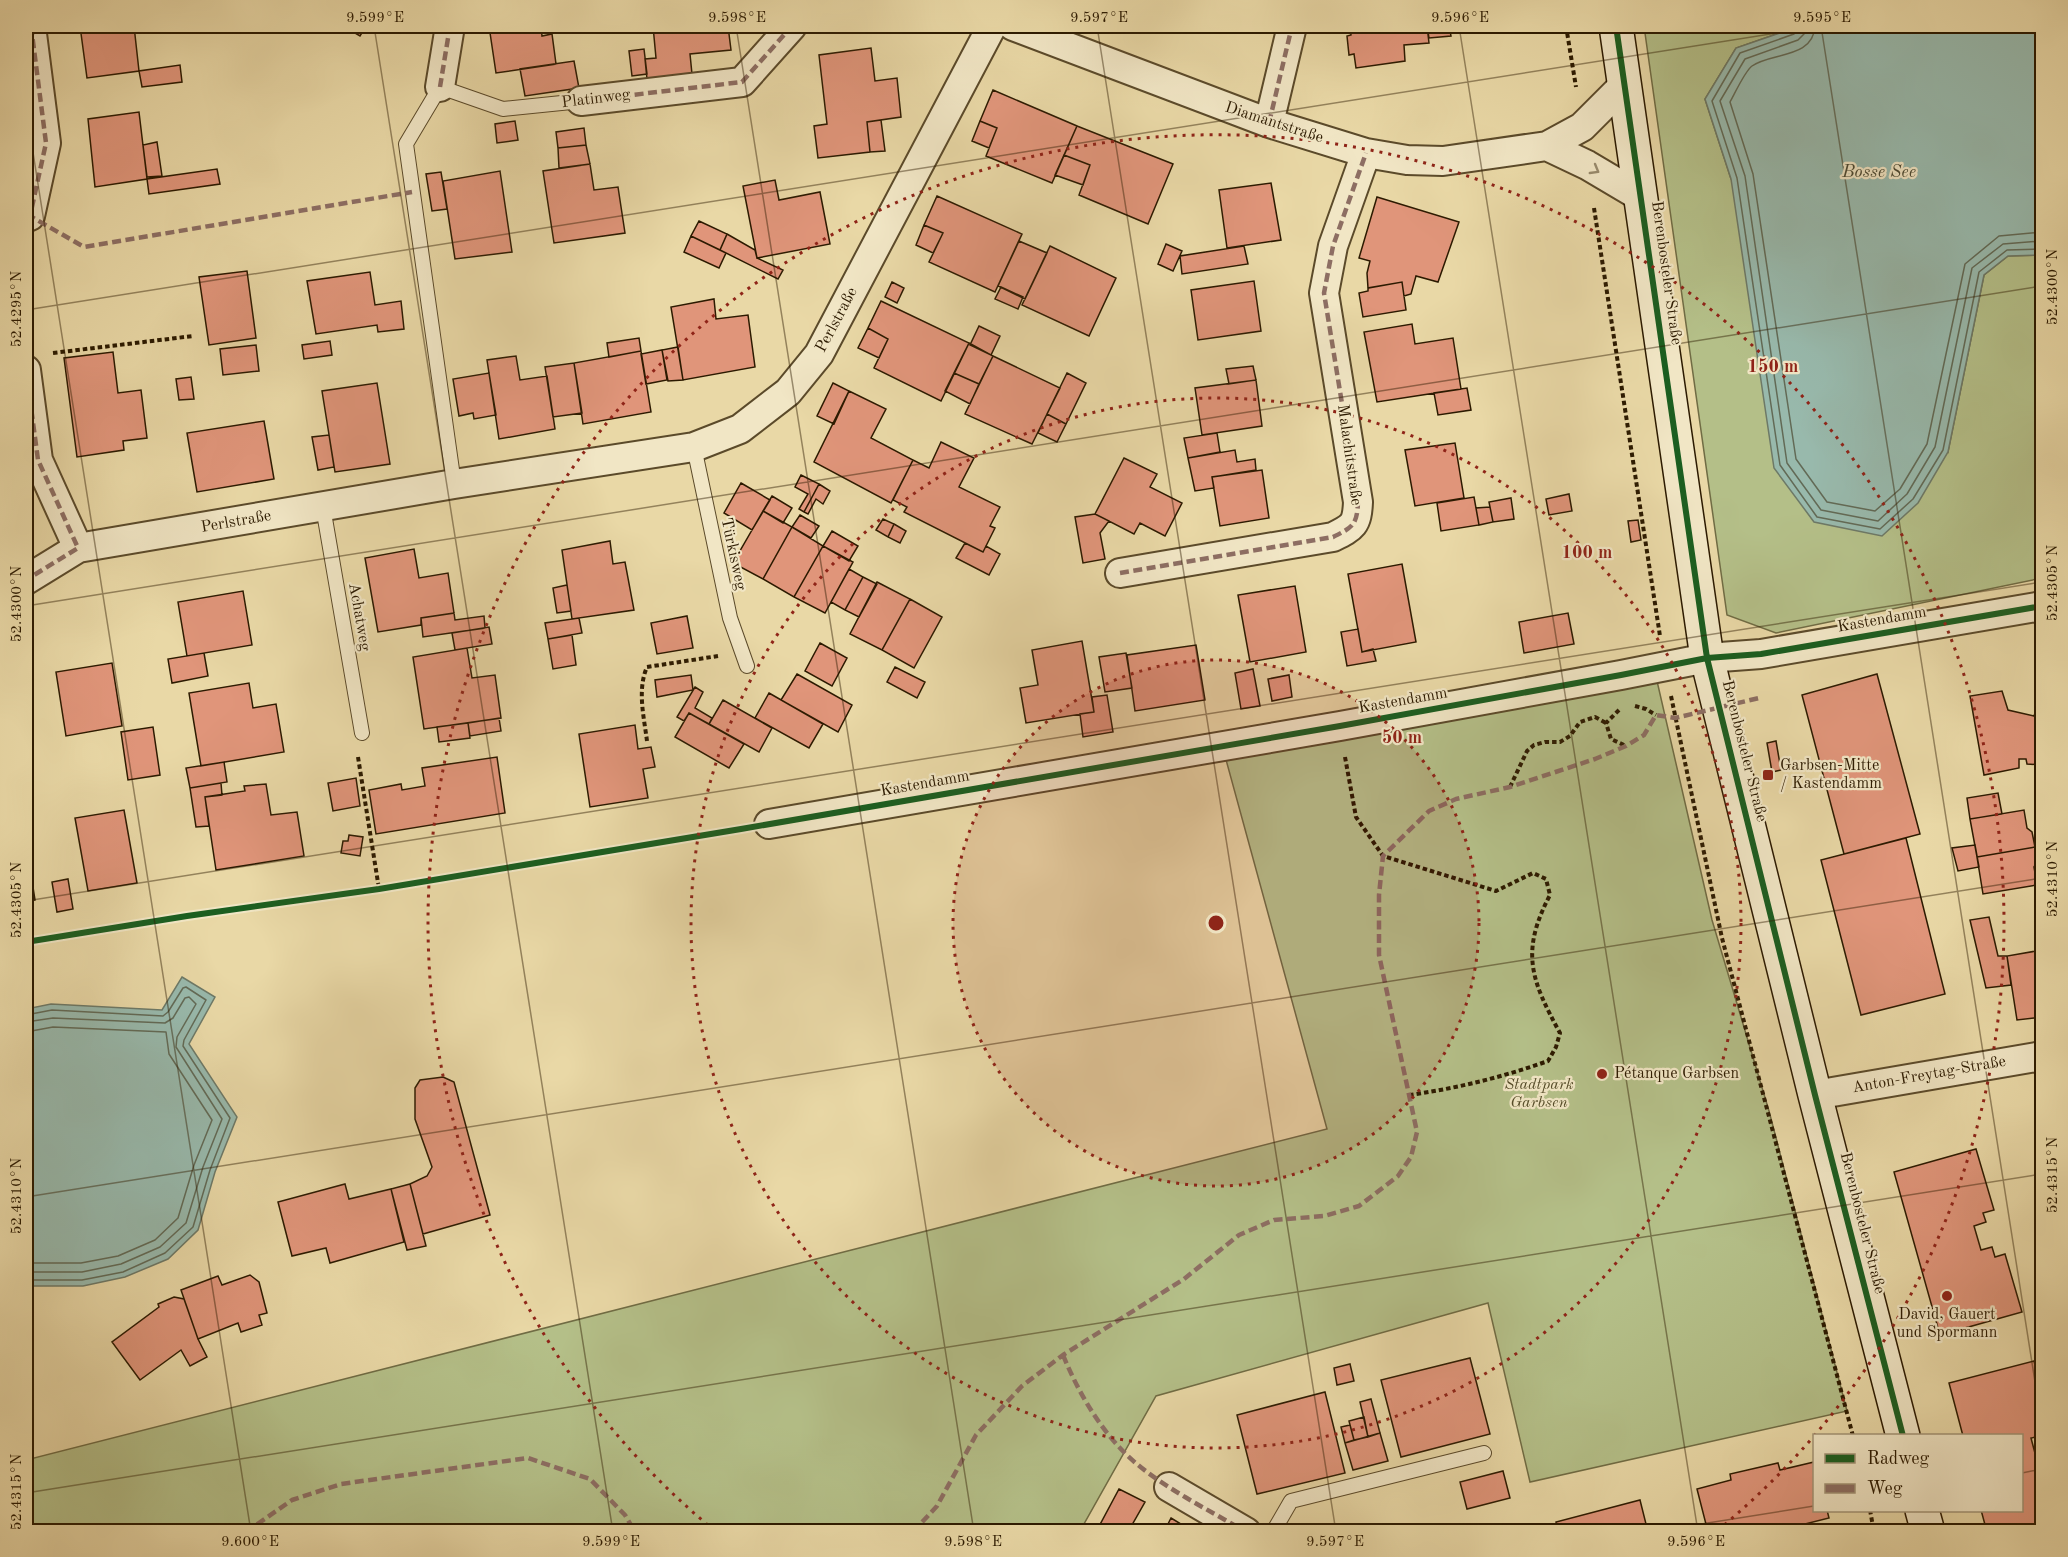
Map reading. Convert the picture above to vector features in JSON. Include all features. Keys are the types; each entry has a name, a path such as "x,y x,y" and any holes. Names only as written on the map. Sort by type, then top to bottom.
{"street":[{"path":"28,221 46,143 31,26"},
{"path":"440,87 450,26"},
{"name":"Platinweg","path":"581,101 742,82 792,26"},
{"name":"Perlstraße","path":"26,580 78,548 454,484 694,447 740,429 788,392 819,354 992,26"},
{"name":"Diamantstraße","path":"1012,26 1269,123 1366,153 1407,160 1443,161 1547,146 1582,127 1625,84"},
{"path":"1269,123 1292,26"},
{"name":"Berenbosteler Straße","path":"1616,26 1707,658 1815,1095 1902,1434"},
{"path":"1547,146 1587,165 1641,196"},
{"name":"Malachitstraße","path":"1120,573 1333,537 1348,530 1357,518 1358,502 1324,293 1334,246 1366,153"},
{"path":"37,362 38,460 78,548"},
{"name":"Kastendamm","path":"769,824 1340,726 1707,658 1761,654 2043,606"},
{"name":"Anton-Freytag-Straße","path":"1815,1095 2043,1056"},
{"path":"1169,1487 1246,1532"},
{"path":"1923,1512 1928,1532"}],"lane":[{"name":"Platinweg","path":"440,87 504,109 581,101"},
{"path":"440,87 405,144 425,267 454,484"},
{"name":"Türkisweg","path":"694,447 730,618 747,666"},
{"name":"Achatweg","path":"323,507 362,733"},
{"path":"1273,1532 1291,1502 1484,1453"}],"path":[{"path":"1566,26 1582,127"},
{"path":"1587,165 1665,666 1722,938 1851,1434"},
{"path":"37,362 193,336"},
{"path":"647,741 642,678 647,667 742,652"},
{"path":"1606,723 1617,711 1633,706 1646,709 1656,715"},
{"path":"1509,787 1527,751 1534,745 1545,742 1560,742 1570,736 1580,722 1595,717 1606,723 1611,739 1626,746"},
{"path":"1340,726 1356,817 1383,856 1496,891 1533,873 1546,879 1550,896 1537,919 1531,951 1536,983 1560,1033 1556,1047 1548,1061 1500,1078 1441,1091 1410,1095"},
{"path":"362,733 357,755 379,889"},
{"path":"1870,1512 1874,1532"}],"green space":[{"path":"1644,26 1800,26 1736,48 1705,99 1731,179 1948,452 1984,275 2008,256 2042,255 2042,578 1776,633 1727,615"},
{"name":"Stadtpark Garbsen","path":"1657,681 1712,920 1769,1111 1847,1411 1530,1482 1488,1303 1156,1396 1080,1531 26,1532 26,1460 1327,1129 1225,756"}],"water":[{"name":"Bosse See","path":"1800,26 2042,26 2042,255 2008,256 1984,275 1948,452 1918,503 1882,536 1814,522 1774,468 1731,179 1705,99 1736,48"},
{"path":"182,977 215,997 189,1044 237,1117 215,1172 198,1230 168,1259 125,1277 83,1286 26,1286 26,1009 51,1004 162,1010"}],"building":[{"path":"80,26 134,26 139,71 87,78"},
{"path":"343,26 366,26 360,36"},
{"path":"489,26 541,26 542,36 552,34 556,64 496,73"},
{"path":"653,26 728,26 731,50 690,54 692,74 647,79 645,59 656,58"},
{"path":"1350,26 1427,26 1429,43 1404,45 1405,61 1356,68 1354,54 1349,55 1347,36 1351,35"},
{"path":"1427,26 1449,26 1451,36 1429,38"},
{"path":"871,48 875,81 897,78 901,117 867,122 870,152 818,158 814,126 827,124 819,55"},
{"path":"644,49 647,74 632,76 629,51"},
{"path":"574,61 579,88 525,96 520,69"},
{"path":"180,65 182,82 142,87 139,71"},
{"path":"993,90 1077,126 1052,183 986,156 997,128 980,121"},
{"path":"139,112 147,179 95,187 88,119"},
{"path":"881,120 885,151 870,152 867,122"},
{"path":"515,121 518,140 497,143 495,124"},
{"path":"980,121 997,128 989,148 972,141"},
{"path":"1077,126 1173,164 1148,224 1079,195 1090,165 1064,155"},
{"path":"584,128 586,145 558,148 556,132"},
{"path":"157,142 162,176 147,177 143,145"},
{"path":"586,145 590,164 559,168 558,148"},
{"path":"1064,155 1090,165 1083,185 1055,175"},
{"path":"590,164 594,190 618,187 625,233 554,243 543,171"},
{"path":"217,169 220,184 149,194 147,179"},
{"path":"500,171 512,252 455,259 443,181"},
{"path":"441,172 447,209 432,211 426,174"},
{"path":"775,180 779,200 820,192 830,244 757,258 743,186"},
{"path":"1271,183 1281,240 1227,248 1219,190"},
{"path":"937,196 1022,234 995,292 929,262 943,233 924,225"},
{"path":"1377,197 1459,222 1438,282 1416,276 1411,294 1404,296 1402,282 1368,288 1367,273 1370,261 1359,258"},
{"path":"699,221 727,234 720,250 691,236"},
{"path":"924,225 943,233 933,253 916,245"},
{"path":"727,234 755,250 757,258 783,270 778,279 720,250"},
{"path":"691,236 726,253 719,268 684,252"},
{"path":"1019,241 1047,253 1025,299 998,286"},
{"path":"1166,244 1182,251 1173,271 1158,264"},
{"path":"1050,246 1116,278 1089,336 1022,305"},
{"path":"1244,246 1248,264 1182,274 1180,256"},
{"path":"247,271 256,338 209,345 199,277"},
{"path":"370,272 375,305 401,301 404,329 378,332 377,325 316,334 307,281"},
{"path":"1254,281 1261,331 1198,340 1191,290"},
{"path":"892,282 904,288 897,303 885,297"},
{"path":"1402,282 1406,310 1363,317 1359,293 1368,291 1368,288"},
{"path":"1001,287 1023,297 1018,309 995,299"},
{"path":"714,299 716,319 748,315 755,367 683,380 671,307"},
{"path":"881,301 969,343 941,401 874,368 888,339 868,328"},
{"path":"1412,324 1415,344 1453,338 1461,389 1377,402 1364,332"},
{"path":"979,326 1000,336 991,355 970,345"},
{"path":"868,328 888,339 879,358 858,348"},
{"path":"639,338 641,351 609,357 607,343"},
{"path":"330,341 332,355 304,359 302,345"},
{"path":"969,343 993,356 979,384 954,373"},
{"path":"256,345 259,371 223,375 220,349"},
{"path":"678,347 683,380 668,381 662,350"},
{"path":"662,350 667,380 646,384 641,354"},
{"path":"641,351 651,412 583,424 574,363"},
{"path":"113,352 118,393 141,390 147,438 123,441 124,450 77,457 64,358"},
{"path":"516,356 520,380 547,376 555,429 499,439 487,360"},
{"path":"993,356 1060,388 1032,444 965,414"},
{"path":"574,363 582,413 553,417 545,367"},
{"path":"1253,366 1256,380 1229,384 1226,369"},
{"path":"489,373 496,415 474,419 473,413 459,416 453,379"},
{"path":"954,373 979,384 970,404 945,391"},
{"path":"1067,373 1086,383 1066,424 1047,414"},
{"path":"191,377 194,399 179,400 176,379"},
{"path":"1256,380 1262,426 1202,435 1195,388"},
{"path":"377,383 390,464 335,472 322,391"},
{"path":"833,383 849,391 834,424 817,416"},
{"path":"1467,388 1471,410 1438,415 1434,393"},
{"path":"849,391 886,409 871,438 913,460 891,503 814,462"},
{"path":"1047,414 1066,424 1057,442 1038,433"},
{"path":"264,421 274,479 197,492 187,433"},
{"path":"1217,433 1220,452 1188,458 1184,438"},
{"path":"329,435 334,467 318,470 312,437"},
{"path":"941,442 974,458 959,487 1000,507 990,526 995,528 983,552 904,512 907,507 893,500 913,460 929,468"},
{"path":"1455,443 1464,498 1415,506 1405,450"},
{"path":"1235,450 1237,462 1255,459 1256,470 1212,477 1214,488 1195,491 1188,458"},
{"path":"1124,458 1157,474 1150,487 1182,503 1165,536 1140,523 1134,534 1095,514"},
{"path":"1262,470 1269,518 1220,526 1212,477"},
{"path":"801,475 819,484 804,512 799,509 808,494 795,487"},
{"path":"741,483 770,500 752,530 724,513"},
{"path":"819,484 830,491 823,504 816,499 808,514 804,512"},
{"path":"1569,494 1572,511 1549,515 1546,499"},
{"path":"772,496 792,508 783,523 763,511"},
{"path":"1474,497 1479,525 1441,531 1437,503"},
{"path":"1511,498 1514,519 1493,522 1489,502"},
{"path":"1490,507 1493,522 1479,525 1476,508"},
{"path":"763,511 792,527 763,579 733,563"},
{"path":"1095,514 1109,521 1100,533 1105,559 1083,563 1075,517"},
{"path":"800,515 819,526 811,538 792,527"},
{"path":"883,519 894,524 888,537 876,530"},
{"path":"1638,520 1641,540 1631,542 1628,521"},
{"path":"894,524 906,531 900,543 888,537"},
{"path":"792,527 823,546 794,597 763,579"},
{"path":"832,531 858,546 849,561 823,546"},
{"path":"610,541 613,564 625,562 634,610 572,619 562,550"},
{"path":"965,543 983,552 986,546 1000,554 989,575 956,558"},
{"path":"823,546 853,562 825,613 794,597"},
{"path":"414,549 419,578 448,573 454,613 421,618 421,625 378,632 365,558"},
{"path":"1402,564 1416,642 1362,652 1348,574"},
{"path":"849,569 863,577 845,610 831,602"},
{"path":"863,577 877,584 859,617 845,610"},
{"path":"877,582 910,599 882,650 850,634"},
{"path":"567,585 571,611 557,613 553,588"},
{"path":"1295,586 1306,652 1250,662 1238,595"},
{"path":"243,591 252,645 187,656 178,602"},
{"path":"910,599 942,617 914,668 882,650"},
{"path":"454,613 455,620 484,616 485,628 423,637 421,618"},
{"path":"1568,613 1574,644 1524,653 1519,622"},
{"path":"687,616 693,648 657,654 651,623"},
{"path":"579,618 582,633 548,639 545,623"},
{"path":"489,627 492,644 455,650 452,633"},
{"path":"1358,629 1362,652 1373,649 1376,661 1347,666 1341,632"},
{"path":"572,635 576,665 553,669 548,639"},
{"path":"1082,641 1094,712 1026,723 1020,688 1038,685 1032,650"},
{"path":"820,643 847,658 832,686 805,671"},
{"path":"1196,645 1205,700 1135,711 1127,655"},
{"path":"467,648 472,678 495,675 501,718 424,729 413,657"},
{"path":"204,653 208,676 172,683 168,659"},
{"path":"1126,653 1132,688 1105,692 1099,657"},
{"path":"112,663 122,726 66,736 56,672"},
{"path":"895,667 925,682 917,698 887,682"},
{"path":"1253,669 1260,706 1241,709 1235,673"},
{"path":"797,674 852,705 838,732 781,700"},
{"path":"1877,674 1920,834 1844,854 1802,695"},
{"path":"691,675 693,690 657,697 655,680"},
{"path":"1289,675 1292,697 1272,701 1268,679"},
{"path":"249,683 253,708 276,704 284,752 201,766 189,693"},
{"path":"695,687 703,692 695,708 712,718 709,724 689,713 684,721 677,717"},
{"path":"2002,691 2008,710 2034,716 2037,707 2042,708 2042,765 2027,764 2026,759 2019,759 2019,768 1984,775 1970,696"},
{"path":"769,693 823,724 809,748 755,718"},
{"path":"1107,695 1113,732 1083,737 1080,714 1094,712 1092,697"},
{"path":"723,700 772,728 759,752 709,724"},
{"path":"689,713 744,744 729,768 675,737"},
{"path":"499,718 501,731 470,736 468,723"},
{"path":"468,723 470,738 439,742 437,727"},
{"path":"635,725 638,749 651,747 655,767 643,769 648,798 590,807 579,734"},
{"path":"153,727 160,775 128,780 121,732"},
{"path":"1776,741 1781,770 1772,772 1767,743"},
{"path":"497,757 505,813 376,834 369,790 401,784 402,790 425,786 422,768"},
{"path":"224,762 227,782 190,788 186,768"},
{"path":"356,778 360,806 333,811 328,783"},
{"path":"221,783 222,795 205,797 209,826 196,827 190,788"},
{"path":"266,784 271,815 297,812 304,856 216,870 205,797 245,791 244,786"},
{"path":"1998,793 2002,814 1970,819 1967,798"},
{"path":"124,810 137,883 88,891 75,818"},
{"path":"2024,810 2027,828 2032,832 2035,847 1977,857 1970,819"},
{"path":"349,835 363,837 360,856 341,853 343,841 348,841"},
{"path":"1906,838 1945,994 1861,1015 1821,860"},
{"path":"26,843 35,900 26,902"},
{"path":"1975,845 1979,867 1958,871 1952,848"},
{"path":"2035,847 2037,862 2034,867 2037,885 1983,894 1977,857"},
{"path":"68,879 73,909 57,912 52,882"},
{"path":"1989,917 1998,956 2007,956 2011,985 1986,988 1970,920"},
{"path":"2042,950 2042,1017 2017,1020 2007,956"},
{"path":"443,1077 454,1082 490,1215 423,1234 410,1184 427,1176 432,1167 415,1119 415,1088 420,1080"},
{"path":"1976,1149 1994,1210 1983,1213 1986,1222 1974,1226 1981,1250 1992,1247 1995,1257 2005,1254 2022,1312 1940,1335 1894,1172"},
{"path":"345,1184 349,1199 391,1189 404,1242 330,1263 326,1248 292,1256 278,1202"},
{"path":"410,1184 426,1246 407,1250 391,1189"},
{"path":"250,1275 259,1282 267,1313 259,1315 262,1325 241,1332 238,1323 198,1339 181,1290 218,1276 222,1285"},
{"path":"174,1297 184,1299 207,1357 190,1366 181,1350 140,1380 112,1342 159,1307 158,1304"},
{"path":"1470,1358 1490,1434 1401,1457 1381,1380"},
{"path":"2034,1361 2042,1393 2042,1424 2039,1425 2042,1436 2031,1438 2037,1461 2042,1459 2042,1532 1987,1532 1982,1512 2023,1512 2023,1434 1962,1434 1949,1383"},
{"path":"1350,1364 1354,1381 1337,1385 1334,1368"},
{"path":"1325,1392 1345,1473 1257,1494 1237,1415"},
{"path":"1371,1399 1380,1433 1368,1437 1360,1402"},
{"path":"1364,1417 1368,1437 1354,1440 1349,1421"},
{"path":"1350,1425 1354,1440 1345,1443 1341,1427"},
{"path":"1380,1433 1388,1461 1353,1470 1345,1443"},
{"path":"1813,1462 1813,1512 1828,1512 1829,1518 1773,1532 1708,1532 1697,1489 1731,1480 1730,1474 1778,1463 1780,1470"},
{"path":"1503,1471 1510,1498 1467,1509 1460,1482"},
{"path":"1119,1489 1145,1502 1128,1532 1096,1532"},
{"path":"1640,1500 1648,1532 1558,1532 1556,1522"},
{"path":"1171,1518 1194,1532 1164,1532"}],"marked path":[{"path":"31,26 46,143 30,216 84,247 412,192"},
{"path":"440,87 450,26"},
{"path":"581,101 742,82 792,26"},
{"path":"1269,123 1292,26"},
{"path":"1120,573 1333,537 1345,531 1355,521 1358,502 1324,293 1333,246 1366,153"},
{"path":"26,370 38,460 78,548 26,580"},
{"path":"913,1532 937,1506 976,1435 1022,1386 1063,1355 1184,1279 1239,1235 1274,1220 1324,1216 1359,1206 1398,1176 1411,1157 1417,1132 1379,955 1379,895 1383,856 1429,811 1456,799 1510,787 1595,759 1626,746 1644,735 1656,715 1675,718 1759,698"},
{"path":"1063,1355 1074,1380 1095,1416 1120,1448 1163,1483 1246,1532"},
{"path":"246,1532 292,1500 341,1484 528,1458 590,1479 625,1515 635,1532"}],"cycle path":[{"path":"1616,26 1707,658 1815,1095 1902,1434"},
{"path":"26,942 187,916 379,889 741,829 1340,726 1707,658 1761,654 2042,606"}],"place":[{"name":"Garbsen-Mitte / Kastendamm","path":"1768,775"},
{"name":"Pétanque Garbsen","path":"1602,1074"},
{"name":"David, Gauert und Spormann","path":"1947,1296"}]}
